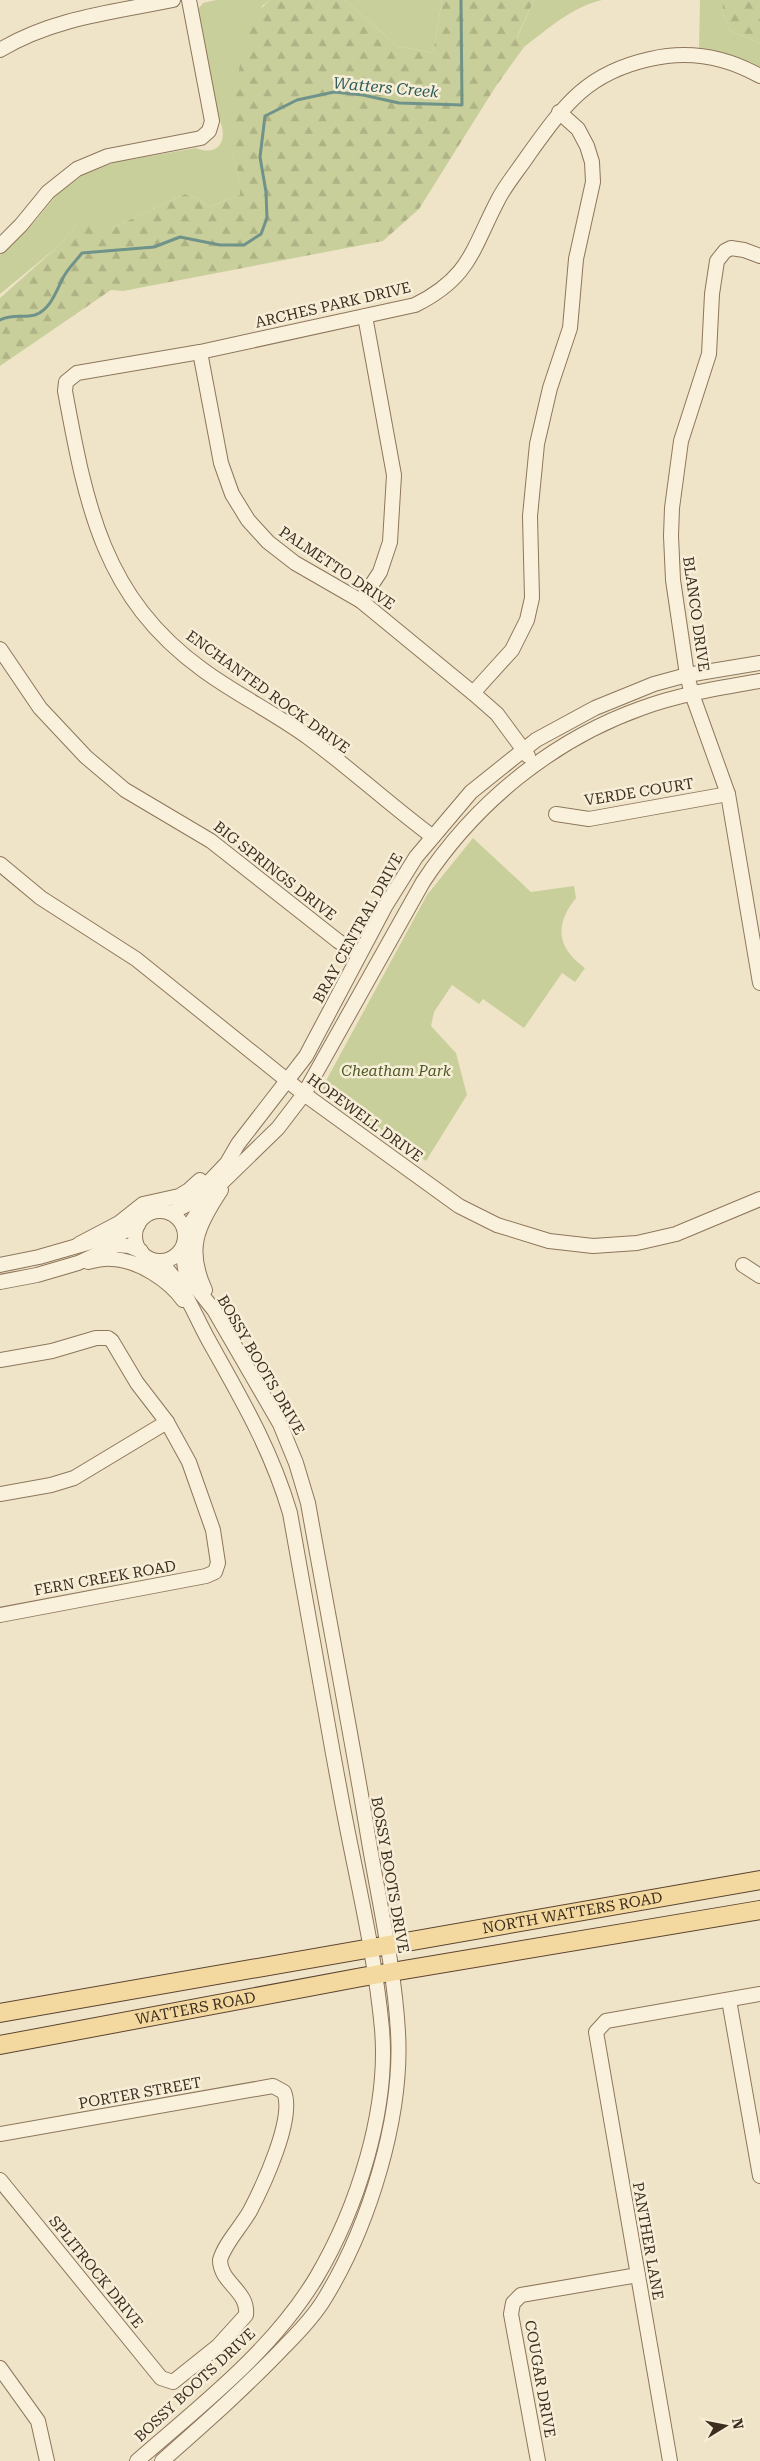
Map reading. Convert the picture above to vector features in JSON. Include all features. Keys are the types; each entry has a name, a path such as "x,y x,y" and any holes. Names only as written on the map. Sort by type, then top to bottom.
{"main road":[{"name":"NORTH WATTERS ROAD","path":"378,1948 760,1880"},
{"name":"NORTH WATTERS ROAD","path":"382,1974 760,1910"},
{"name":"WATTERS ROAD","path":"0,2013 378,1948"},
{"name":"WATTERS ROAD","path":"0,2045 382,1974"}],"street":[{"path":"0,50 18,39 63,22 173,0"},
{"path":"0,246 21,225 48,192 77,169 108,156 201,138 209,131 212,122 189,0"},
{"name":"ARCHES PARK DRIVE","path":"67,380 77,373 200,352 415,305 437,294 469,261 500,197 559,112 580,91 600,77 641,61 660,56 709,56 747,69 760,76"},
{"path":"473,692 512,650 528,620 532,598 530,516 537,444 550,388 570,328 576,259 593,182 592,162 587,146 578,129 559,112"},
{"name":"BLANCO DRIVE","path":"760,256 738,248 727,250 720,256 714,273 709,354 681,441 672,508 673,580 687,675 728,794 760,983"},
{"path":"361,601 380,572 390,542 394,475 365,316"},
{"name":"PALMETTO DRIVE","path":"200,352 221,463 232,494 248,520 268,542 294,563 361,601 473,692 497,714 535,764"},
{"name":"ENCHANTED ROCK DRIVE","path":"67,380 64,391 81,476 94,522 115,571 152,624 178,650 203,670 309,738 433,837"},
{"name":"BIG SPRINGS DRIVE","path":"0,649 40,708 99,768 125,790 211,840 338,941 359,955"},
{"name":"BRAY CENTRAL DRIVE","path":"170,1213 191,1201 227,1163 238,1144 306,1056 359,955 416,857 472,792 536,740 595,708 654,684 687,675 760,663"},
{"path":"214,1310 196,1268 196,1241 204,1218 220,1192 247,1159 278,1128 304,1094 401,918 444,851 484,806 545,756 626,714 692,694 760,681"},
{"name":"VERDE COURT","path":"556,814 589,819 728,794"},
{"name":"HOPEWELL DRIVE","path":"0,864 41,898 143,964 304,1094 459,1206 497,1225 549,1241 593,1246 637,1243 676,1234 760,1199"},
{"path":"80,1244 119,1223 144,1204 174,1198 189,1190 221,1155 238,1144"},
{"path":"0,1282 37,1276 78,1263 117,1245 129,1246 149,1258 159,1261 172,1258 182,1249 185,1233 206,1198 232,1170 247,1159"},
{"path":"0,1265 39,1257 119,1234 138,1224 150,1213 158,1211 170,1213 181,1222 185,1233"},
{"path":"138,1224 135,1236 140,1252"},
{"name":"BOSSY BOOTS DRIVE","path":"162,2461 253,2380 295,2336 324,2300 345,2262 381,2172 396,2085 398,2034 382,1974 308,1503 296,1463 280,1424 214,1310 186,1275 182,1249"},
{"path":"78,1263 110,1258 142,1268 177,1292 198,1319"},
{"name":"BOSSY BOOTS DRIVE","path":"159,1261 180,1283 268,1450 290,1513 378,1948"},
{"path":"743,1265 760,1276"},
{"path":"0,1360 52,1351 96,1338 108,1338 116,1346 137,1383 166,1422 74,1478 51,1485 0,1494"},
{"name":"FERN CREEK ROAD","path":"0,1615 206,1576 215,1572 218,1563 209,1517 189,1462 166,1422"},
{"name":"BOSSY BOOTS DRIVE","path":"137,2461 234,2376 283,2324 315,2280 340,2233 361,2177 375,2127 381,2072 382,1974"},
{"path":"760,1994 729,2000 760,2176"},
{"name":"PANTHER LANE","path":"670,2461 596,2037 598,2028 606,2022 729,2000"},
{"name":"PORTER STREET","path":"0,2134 273,2086 284,2092 287,2104 277,2151 258,2195 222,2255 220,2264 223,2273 244,2297 247,2309"},
{"name":"SPLITROCK DRIVE","path":"0,2180 161,2378 169,2382 176,2380 226,2338 242,2321 247,2309"},
{"name":"COUGAR DRIVE","path":"538,2461 511,2314 514,2303 521,2295 638,2275"},
{"path":"283,2324 295,2336"},
{"path":"0,2368 38,2421 47,2461"}],"green space":[{"path":"216,0 270,0 262,6 232,156 237,168 240,195 208,207 199,199 185,194 110,229 77,225 55,249 0,294 0,255 36,220 57,194 84,174 116,162 196,148 212,150 220,144 223,132 218,117 199,15 199,8 203,3"},
{"path":"270,0 345,0 397,46 433,53 442,0 534,0 517,37 524,47 496,86 419,209 383,241 123,291 111,290 0,366 0,298 55,249 77,225 100,221 110,229 185,194 199,199 208,207 240,195 237,168 232,156 239,73 243,50 250,30 258,13"},
{"path":"345,0 442,0 433,53 397,46"},
{"path":"534,0 602,0 571,13 524,47 517,38"},
{"path":"700,0 722,0 723,14 730,31 760,43 760,68 751,62 699,49"},
{"path":"722,0 760,0 760,43 730,31 723,14"},
{"name":"Cheatham Park","path":"473,838 531,892 574,886 576,898 564,918 562,936 569,952 585,968 575,982 562,973 524,1028 483,999 479,1004 452,985 434,1012 431,1026 456,1053 467,1095 426,1161 322,1088 427,895"}],"waterway":[{"name":"Watters Creek","path":"0,320 8,317 35,315 45,309 67,271 82,253 154,247 180,237 220,245 244,245 261,234 267,218 266,192 260,157 265,116 297,100 334,92 363,95 399,103 462,105 461,0"}]}
